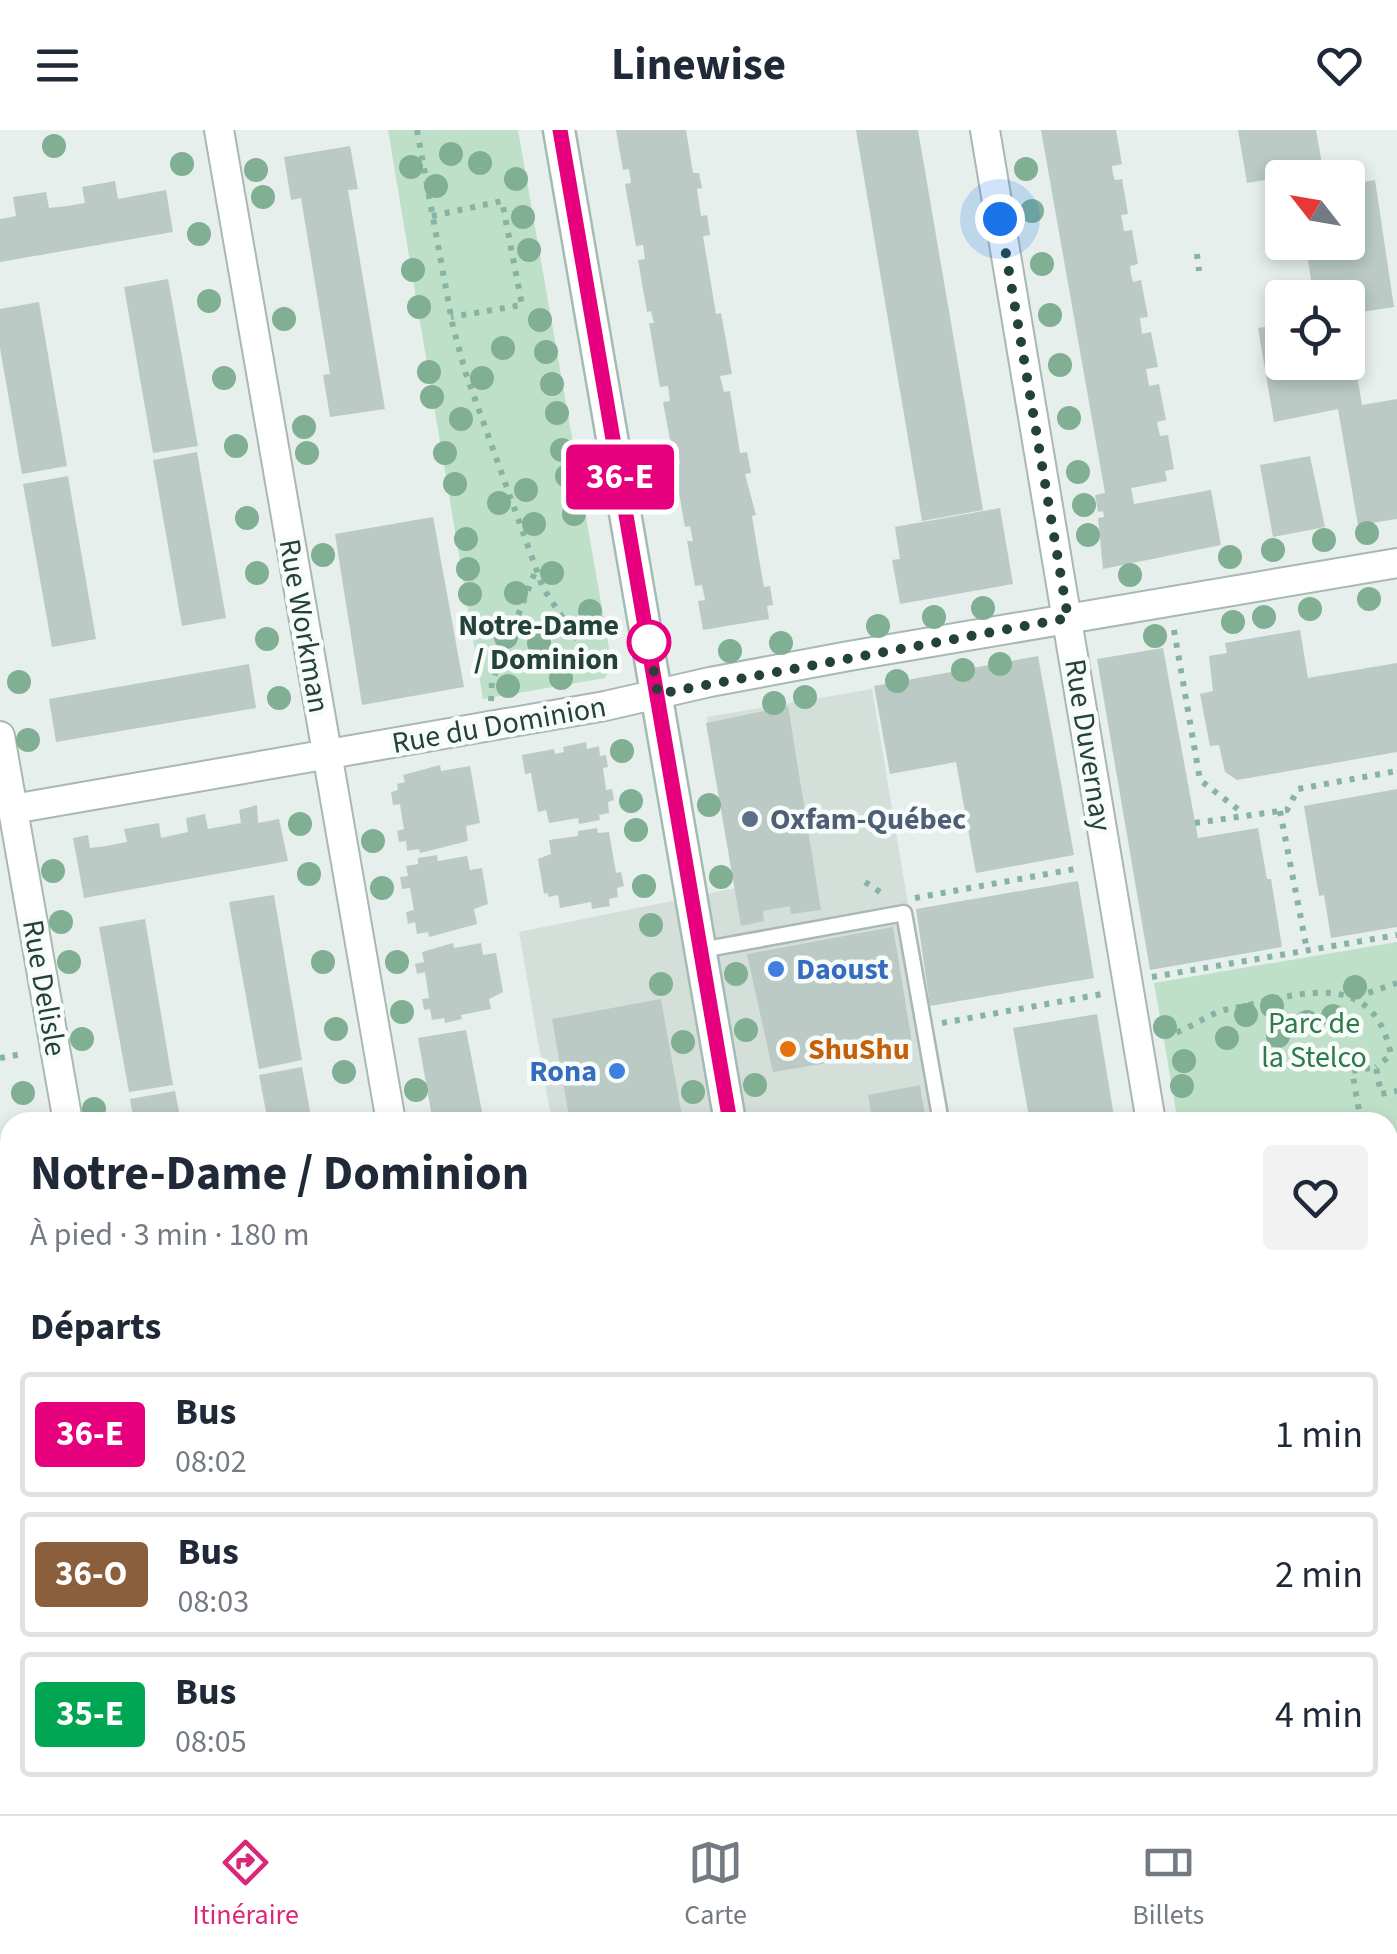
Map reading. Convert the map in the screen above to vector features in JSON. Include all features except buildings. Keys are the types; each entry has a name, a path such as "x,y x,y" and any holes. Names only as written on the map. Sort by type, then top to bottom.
{"main road":[{"path":"560,130 728,1112"}],"street":[{"name":"Rue Workman","path":"219,130 389,1112"},
{"name":"Rue Duvernay","path":"984,130 1149,1112"},
{"name":"Rue du Dominion","path":"13,809 605,706 1068,618 1397,563"},
{"name":"Rue Delisle","path":"0,736 66,1112"}],"lane":[{"path":"700,950 904,913 938,1112"}],"path":[{"path":"417,130 451,317 466,374 550,601 606,682"},
{"path":"432,216 502,201 522,305 451,317"},
{"path":"1197,254 1199,271"},
{"path":"491,702 492,682 536,570"},
{"path":"1174,626 1200,780 1245,814"},
{"path":"1195,822 1286,810 1298,790 1397,771"},
{"path":"1280,811 1307,950"},
{"path":"914,898 1086,867"},
{"path":"1148,978 1397,935"},
{"path":"1355,998 1397,983"},
{"path":"1158,1037 1189,1030 1212,1013 1224,1010 1333,991 1355,998 1376,1016 1391,1055 1376,1067 1352,1071 1358,1112"},
{"path":"933,1026 1108,992"},
{"path":"0,1058 22,1054"},
{"path":"1376,1067 1381,1094 1397,1091"}],"shaded area":[{"path":"872,689 907,898 949,1112 550,1112 519,932 736,888 707,717"}],"green space":[{"path":"388,130 518,130 612,665 605,678 483,699"},
{"name":"Parc de la Stelco","path":"1397,942 1397,1112 1176,1112 1154,983"}],"bus line":[{"name":"36-E","path":"560,130 728,1112"}],"place":[{"name":"Notre-Dame / Dominion","path":"649,642"},
{"name":"Oxfam-Québec","path":"750,819"},
{"name":"Daoust","path":"776,969"},
{"name":"ShuShu","path":"788,1049"},
{"name":"Rona","path":"617,1071"}],"route":[{"path":"649,642 648,639 658,694 1068,618 1000,219"}]}
